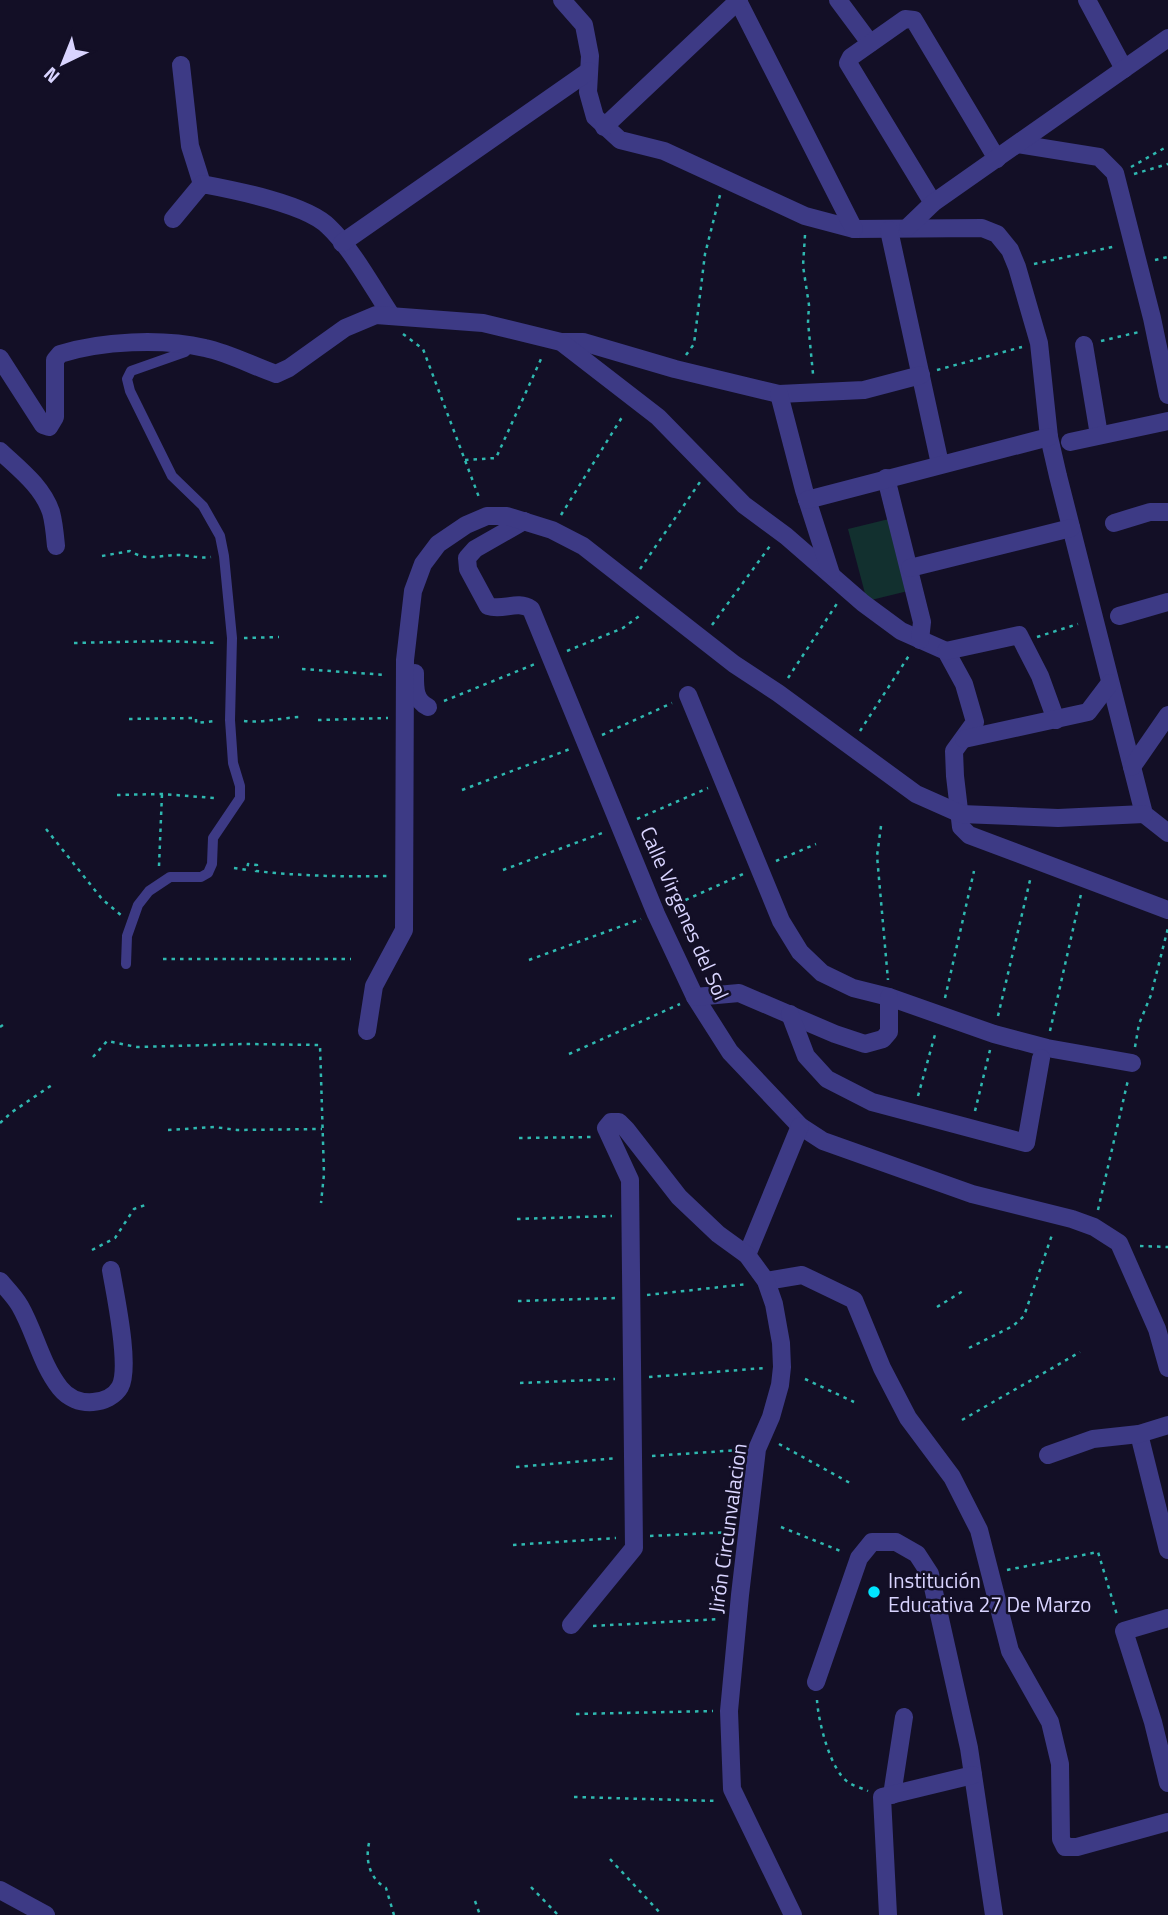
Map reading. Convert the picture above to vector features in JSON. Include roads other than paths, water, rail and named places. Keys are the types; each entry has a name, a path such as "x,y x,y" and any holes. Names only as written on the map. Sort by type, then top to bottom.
{"street":[{"path":"562,0 584,25 590,56 588,92 595,117 620,140 664,151 805,216 854,229 982,228 997,234 1010,250 1039,343 1049,437 1144,814 1168,833"},
{"path":"838,0 870,43"},
{"path":"1087,0 1124,69"},
{"path":"604,127 732,3 854,229"},
{"path":"933,203 848,63 851,57 870,43 905,19 914,20 997,159"},
{"path":"908,227 933,203 1168,38"},
{"path":"181,65 190,146 202,184"},
{"path":"342,243 589,71"},
{"path":"1018,144 1098,157 1116,178 1152,317 1168,395"},
{"path":"173,219 202,184"},
{"path":"202,184 235,190 312,214 329,226 391,315"},
{"path":"889,230 940,464"},
{"path":"0,358 43,425 49,427 55,417 54,368 55,360 60,354 105,344 165,343 206,348 276,374 289,368 345,328 376,315 483,323 561,342 583,342 676,369 779,394 864,390 921,374"},
{"path":"561,342 657,417 744,505 846,588 901,631 946,652 964,684 975,722 954,751 961,827 969,835 1168,910"},
{"path":"1084,345 1099,435"},
{"path":"779,394 807,500 831,574"},
{"path":"1070,442 1168,421"},
{"path":"807,500 1049,437"},
{"path":"0,452 36,485 46,500 52,514 56,546"},
{"path":"886,478 922,622 920,640"},
{"path":"1114,523 1150,512 1168,512"},
{"path":"367,1031 374,986 404,930 405,668 413,592 423,565 438,544 466,525 486,516 507,516 524,521 552,530 583,546 734,664 916,794 961,814 1058,818 1144,814"},
{"name":"Calle Virgenes del Sol","path":"524,521 475,549 467,558 468,569 488,606 496,609 519,604 531,609 656,914 695,997 730,1052 800,1126 822,1141 972,1194 1094,1227 1121,1245 1162,1328"},
{"path":"910,568 1071,528"},
{"path":"1119,616 1168,602"},
{"path":"946,652 1019,635 1040,676 1056,720"},
{"path":"405,668 415,669 415,692 421,704 428,707"},
{"path":"964,739 1088,712 1111,683"},
{"path":"688,695 781,921 800,952 822,973 853,988 889,997 1044,1053 1132,1063"},
{"path":"1132,767 1168,715"},
{"path":"695,997 739,993 865,1044 883,1039 889,1032 889,997"},
{"path":"790,1014 806,1056 827,1079 872,1102 1026,1143 1044,1053"},
{"name":"Jirón Circunvalacion","path":"579,1625 634,1548 629,1180 606,1128 611,1122 619,1122 678,1198 718,1234 747,1255 766,1281 774,1304 782,1367 771,1417 757,1449 729,1711 732,1789 793,1915"},
{"path":"747,1255 800,1126"},
{"path":"0,1281 20,1304 45,1363 59,1387 68,1396 93,1402 113,1396 123,1378 122,1335 111,1270"},
{"path":"766,1281 802,1275 854,1300 882,1368 908,1418 952,1476 979,1530 1010,1651 1051,1721 1060,1764 1061,1839 1065,1847 1077,1847 1168,1822"},
{"path":"1162,1328 1168,1368"},
{"path":"1048,1455 1093,1439 1139,1434 1168,1425"},
{"path":"1139,1434 1165,1524 1168,1550"},
{"path":"816,1682 859,1558 872,1542 896,1542 917,1554 930,1574 961,1708 994,1915"},
{"path":"1168,1618 1124,1630 1161,1720 1168,1783"},
{"path":"888,1915 887,1796 904,1717"},
{"path":"887,1796 973,1775"},
{"path":"0,1889 46,1915"}],"lane":[{"path":"126,964 130,923 142,900 170,877 201,877 208,873 212,864 213,838 240,797 240,786 233,764 232,641 224,556 215,525 203,506 172,476 127,379 131,371 186,352 191,346"}],"place":[{"name":"Institución Educativa 27 De Marzo","path":"874,1592"}]}
